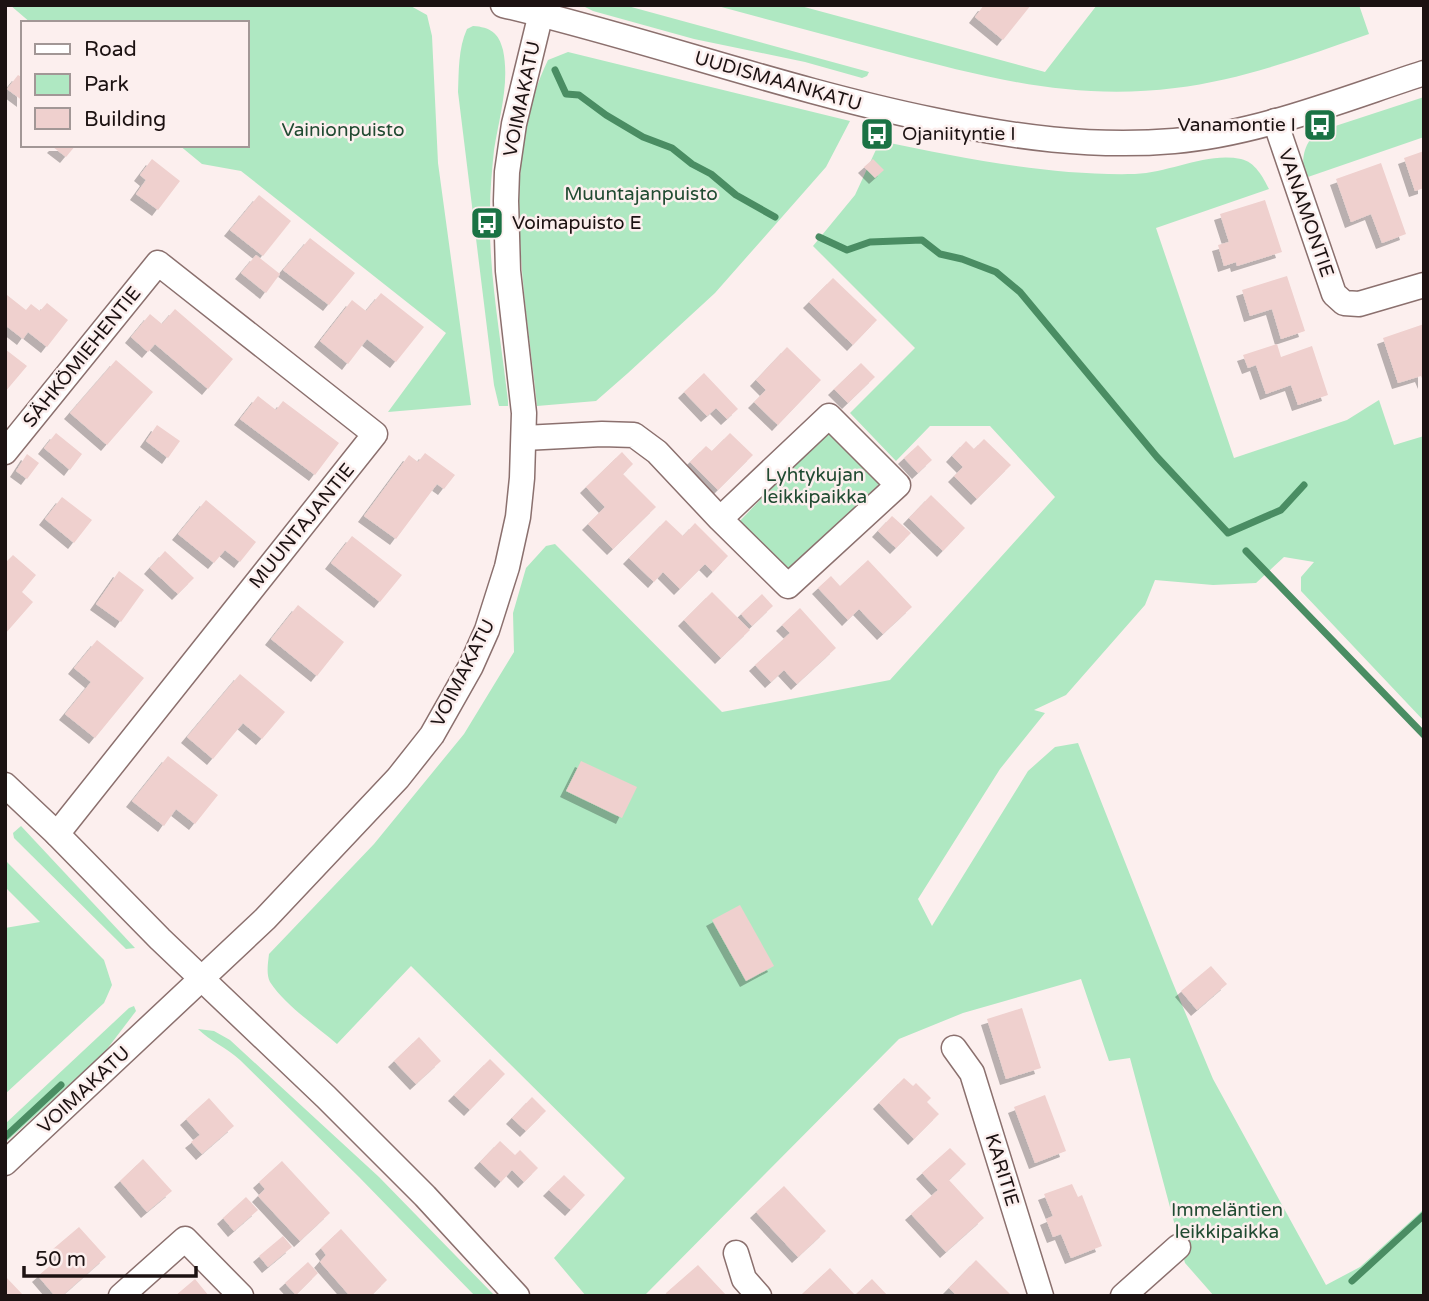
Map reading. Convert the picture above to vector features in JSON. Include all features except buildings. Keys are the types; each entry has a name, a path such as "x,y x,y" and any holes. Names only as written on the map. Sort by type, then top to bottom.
{"street":[{"name":"UUDISMAANKATU","path":"503,5 542,10 867,107 1026,138 1104,144 1176,141 1221,135 1275,121 1424,73"},
{"name":"VOIMAKATU","path":"5,1163 167,1014 201,978 265,919 398,778 432,735 453,701 487,630 504,578 518,517 524,438 508,271 507,172 514,124 542,10"},
{"name":"VANAMONTIE","path":"1275,121 1334,294 1344,303 1359,304 1424,285"},
{"name":"SÄHKÖMIEHENTIE","path":"5,452 158,263"},
{"name":"MUUNTAJANTIE","path":"57,834 375,435 158,263"},
{"path":"524,438 634,435 657,452 720,519 785,584 790,585 898,485 830,416 720,519"},
{"path":"5,785 160,939 326,1097 425,1196 517,1296"},
{"name":"KARITIE","path":"954,1048 972,1073 1041,1296"},
{"path":"121,1296 185,1239 241,1296"},
{"path":"1123,1296 1178,1247"},
{"path":"736,1254 744,1279 759,1296"}],"green space":[{"name":"Vainionpuisto","path":"10,5 409,5 427,15 432,36 438,163 471,405 388,412 446,333 241,171 202,164 181,147 248,147 248,21 29,21"},
{"path":"581,5 624,5 869,72 862,78 805,62 694,39 593,11"},
{"path":"714,5 797,5 1045,72 1097,5 1359,5 1369,34 1274,66 1225,79 1175,88 1102,92 1032,85 963,71"},
{"path":"473,26 484,28 496,35 505,62 505,88 492,172 490,232 508,406 499,406 494,385 458,92 462,44 467,29"},
{"name":"Muuntajanpuisto","path":"568,52 850,121 826,167 715,293 628,373 596,401 537,406 522,276 520,186 524,142 533,100 548,60"},
{"path":"1424,97 1424,137 1305,178 1304,153 1317,132"},
{"name":"Immeläntien leikkipaikka","path":"880,141 1006,165 1103,174 1148,173 1214,158 1241,159 1250,163 1269,189 1156,228 1234,458 1347,420 1379,400 1394,445 1424,436 1424,721 1301,591 1301,577 1314,562 1284,557 1256,583 1213,585 1155,580 1145,605 1066,695 1034,710 1045,713 1000,769 918,899 932,926 1028,771 1055,747 1078,743 1213,1079 1326,1285 1360,1267 1424,1209 1424,1296 1214,1296 1185,1263 1130,1058 1109,1061 1081,979 963,1013 899,1039 644,1296 586,1296 554,1258 625,1178 411,966 337,1044 292,1007 270,982 269,954 374,844 464,734 514,652 513,613 526,568 546,546 555,544 722,712 890,680 1055,497 990,426 930,426 896,461 850,413 915,348 813,246 855,195"},
{"name":"Lyhtykujan leikkipaikka","path":"828,431 880,483 790,573 737,524"},
{"path":"21,826 135,948 126,949 14,838 13,833"},
{"path":"5,860 104,960 112,985 104,1003 5,1094 5,928 40,922 5,887"},
{"path":"134,1006 136,1011 104,1053 5,1143 5,1124"},
{"path":"198,1029 214,1031 230,1040 379,1177 495,1296 475,1296 240,1060"}],"waterway":[{"path":"555,70 566,94 579,95 643,137 672,148 692,164 711,174 736,195 775,217"},
{"path":"819,237 847,250 870,242 922,240 940,254 996,272 1020,292 1157,457 1228,533 1281,510 1304,485"},
{"path":"1246,551 1424,735"},
{"path":"5,1137 61,1085"},
{"path":"1352,1281 1424,1215"}],"place":[{"name":"Vanamontie I","path":"1320,125"},
{"name":"Ojaniityntie I","path":"877,134"},
{"name":"Voimapuisto E","path":"487,223"}]}
